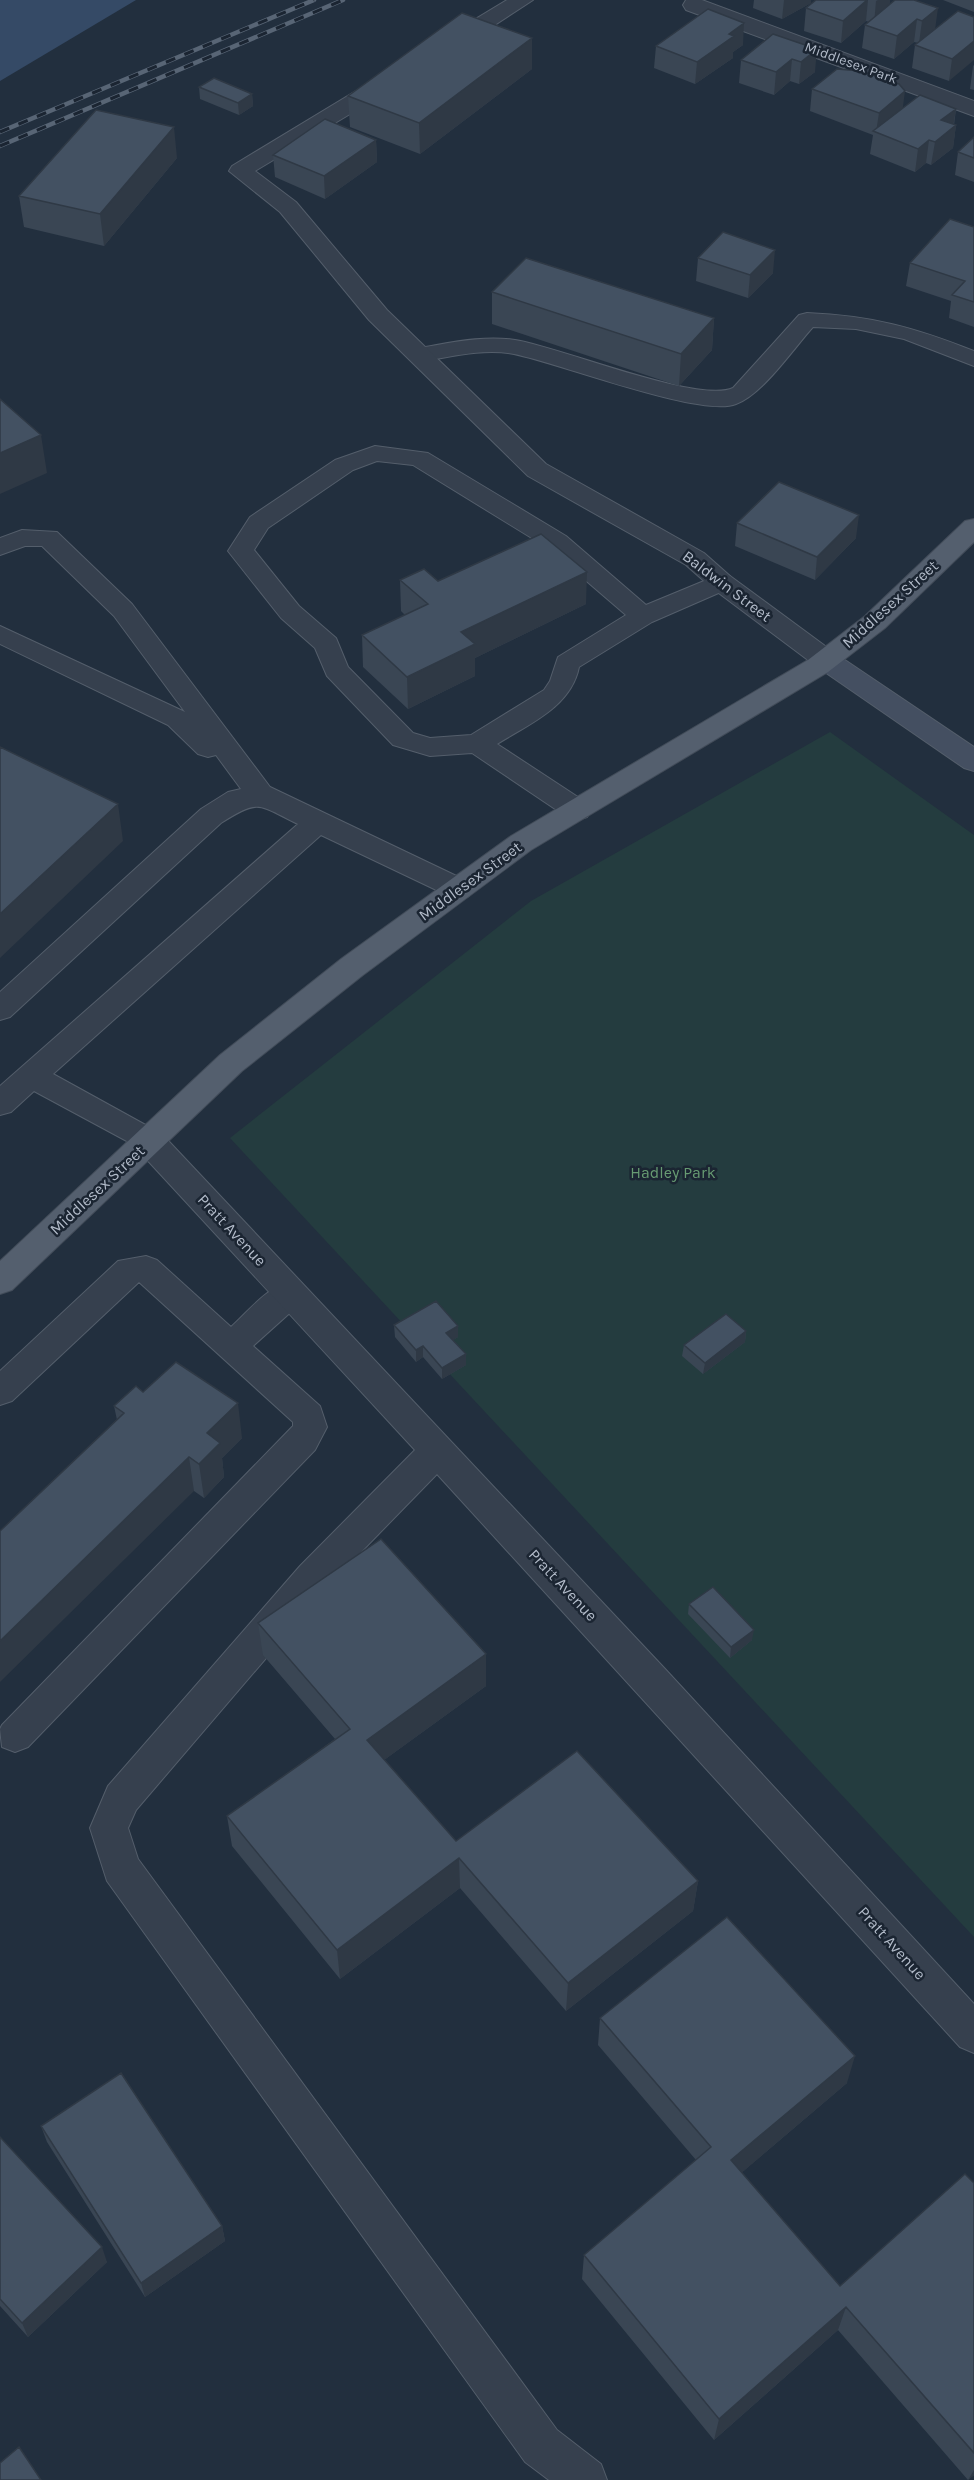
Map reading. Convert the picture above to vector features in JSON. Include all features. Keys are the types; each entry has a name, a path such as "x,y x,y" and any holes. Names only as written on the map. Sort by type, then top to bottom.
{"main road":[{"name":"Middlesex Street","path":"0,1281 241,1056 352,967 521,843 826,660 875,622 974,527"}],"street":[{"path":"432,55 522,0"},
{"name":"Middlesex Park","path":"694,5 974,109"},
{"name":"Baldwin Street","path":"401,73 240,171 288,207 378,315 537,470 694,559 721,582 826,660 974,761"},
{"name":"Pratt Avenue","path":"149,1141 974,2033"},
{"path":"437,1450 313,1577 122,1798 109,1828 121,1868 541,2446 585,2480"}],"lane":[{"path":"424,360 477,346 514,347 689,396 726,400 741,393 807,320 856,322 911,334 974,359"},
{"path":"643,616 557,542 419,458 375,453 344,465 259,523 241,551 290,612 327,644 336,670 403,739 430,747 477,744 553,696 563,682 567,663 643,616 721,582"},
{"path":"0,547 22,538 48,538 123,610 260,794"},
{"path":"0,634 177,719 260,794 459,889"},
{"path":"477,744 578,810"},
{"path":"0,1009 211,816 238,799 260,794"},
{"path":"0,1104 318,822"},
{"path":"32,1076 149,1141"},
{"path":"0,1391 129,1270 146,1269 308,1416 310,1427 307,1433 15,1736"},
{"path":"231,1346 291,1293"}],"green space":[{"name":"Hadley Park","path":"830,732 974,835 974,1937 230,1138 531,901"}],"water":[{"path":"0,0 136,0 0,81"}],"building":[{"path":"816,0 867,0 843,21 806,8"},
{"path":"895,0 914,0 938,8 922,21 917,19 897,36 865,25"},
{"path":"708,9 744,23 729,34 734,36 697,62 656,46"},
{"path":"958,11 974,17 974,41 952,59 915,45"},
{"path":"462,13 532,38 419,123 348,96"},
{"path":"773,34 817,49 801,62 792,59 776,72 741,60"},
{"path":"837,69 861,71 899,84 905,91 879,113 812,89"},
{"path":"214,78 252,94 238,103 199,87"},
{"path":"920,95 956,109 941,120 956,125 935,142 929,140 918,149 873,131"},
{"path":"96,110 174,127 100,214 19,196"},
{"path":"325,119 376,140 324,176 273,155"},
{"path":"974,137 974,158 958,152"},
{"path":"950,219 974,227 974,302 952,295 965,281 910,263"},
{"path":"723,232 775,250 750,275 698,258"},
{"path":"526,258 714,318 681,354 492,292"},
{"path":"0,399 41,435 0,453"},
{"path":"779,482 859,515 817,557 737,523"},
{"path":"541,534 587,572 461,632 475,644 407,677 362,635 428,604 400,580 424,569 438,581"},
{"path":"0,747 118,804 0,914"},
{"path":"436,1301 458,1326 446,1333 466,1354 442,1368 423,1346 416,1350 394,1325"},
{"path":"726,1314 746,1331 705,1363 684,1345"},
{"path":"176,1362 238,1403 207,1433 220,1443 199,1464 189,1457 0,1641 0,1531 124,1413 114,1406 136,1386 143,1392"},
{"path":"381,1539 486,1654 367,1740 456,1841 577,1751 698,1881 568,1983 459,1858 337,1950 227,1816 350,1729 258,1623"},
{"path":"713,1587 754,1630 731,1647 689,1604"},
{"path":"727,1917 855,2056 731,2160 840,2286 965,2174 974,2183 974,2453 846,2307 719,2419 584,2255 711,2147 600,2018"},
{"path":"121,2073 222,2226 141,2283 41,2126"},
{"path":"0,2137 102,2247 22,2323 0,2299"},
{"path":"19,2447 41,2480 0,2480 0,2463"}],"railway":[{"path":"0,132 314,0"},
{"path":"0,146 343,0"}]}
